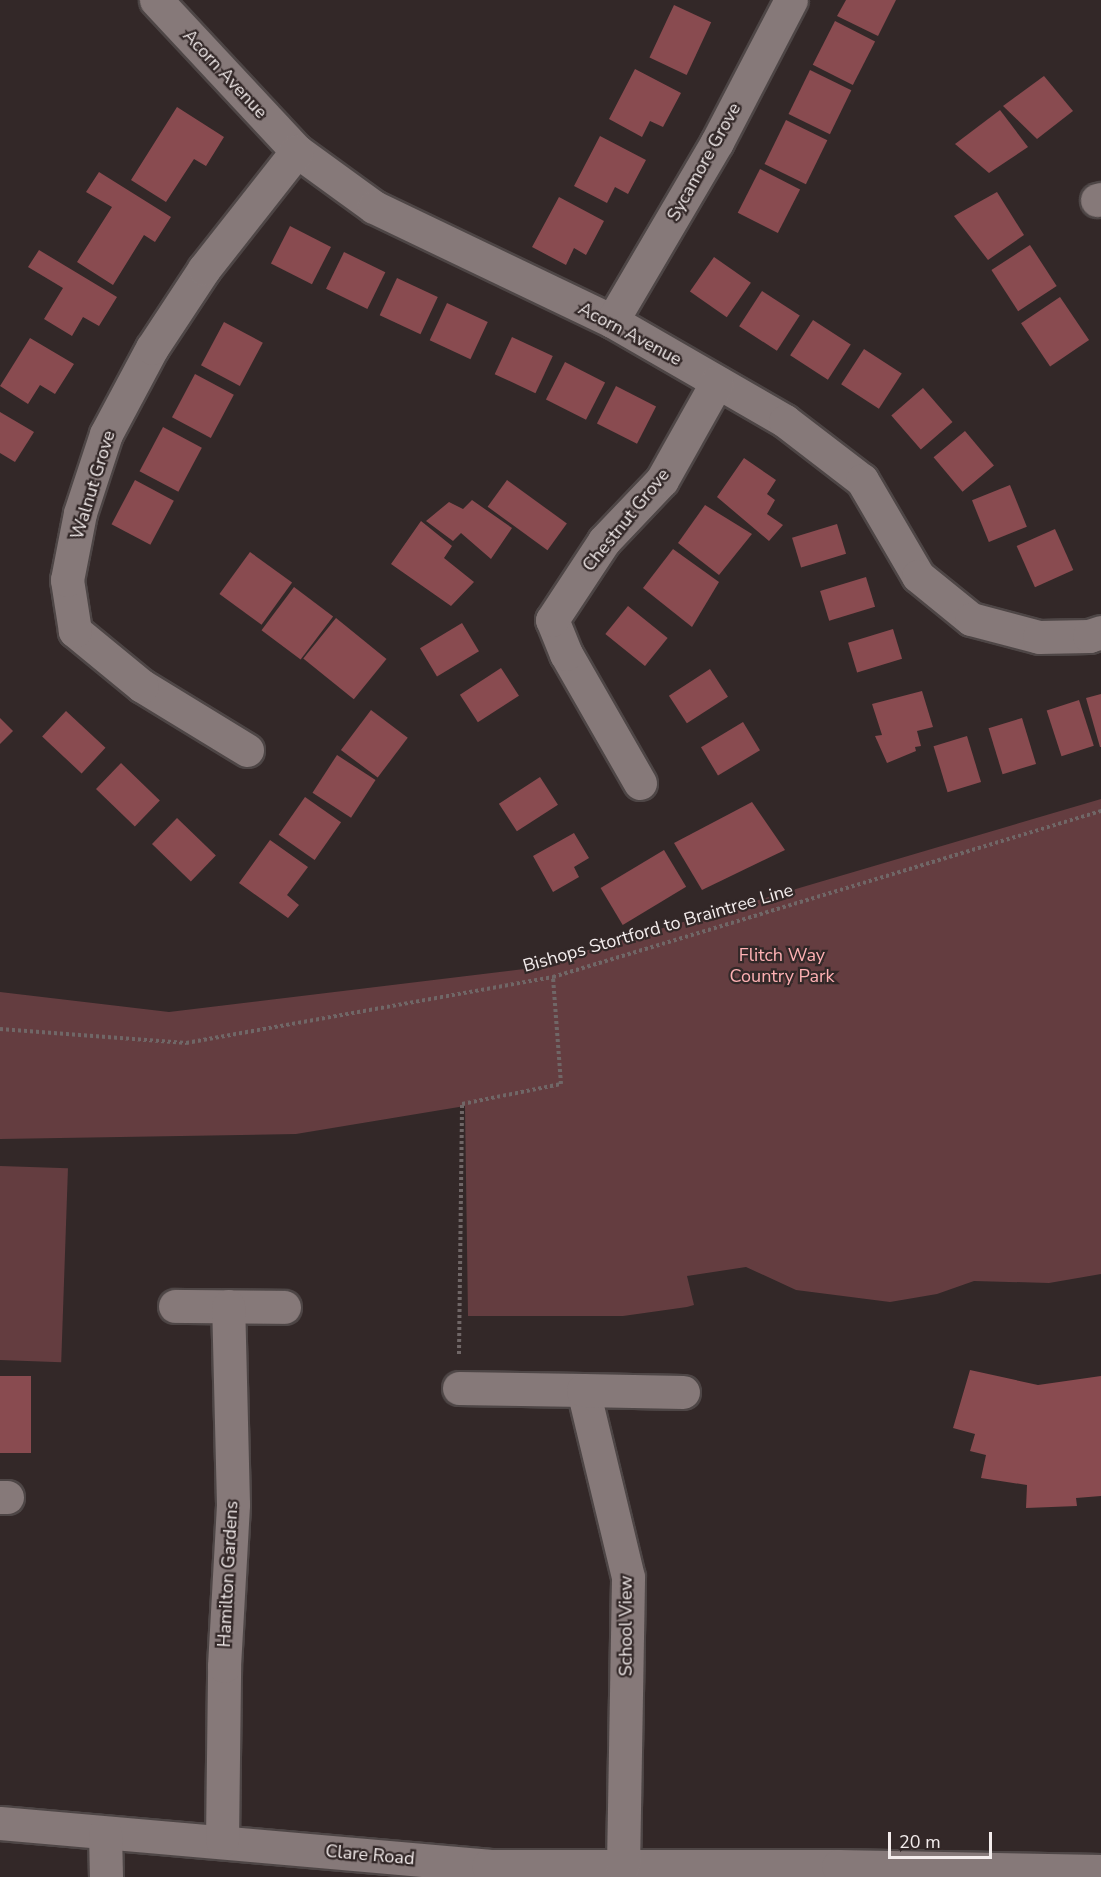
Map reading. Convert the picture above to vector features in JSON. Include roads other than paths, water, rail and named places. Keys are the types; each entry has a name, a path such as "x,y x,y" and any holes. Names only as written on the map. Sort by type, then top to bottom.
{"street":[{"name":"Acorn Avenue","path":"156,0 297,151 374,207 612,321 785,421 862,480 918,576 972,619 1039,638 1089,636 1101,632"},
{"name":"Sycamore Grove","path":"612,321 717,142 790,0"},
{"name":"Walnut Grove","path":"247,750 142,686 75,631 67,580 80,513 106,434 147,358 204,269 297,151"},
{"name":"Chestnut Grove","path":"640,783 566,654 552,620 604,541 662,480 717,382"},
{"path":"175,1306 284,1307"},
{"name":"Hamilton Gardens","path":"222,1841 224,1666 233,1504 228,1306"},
{"path":"459,1388 683,1392"},
{"name":"School View","path":"583,1390 628,1577 623,1866"},
{"name":"Clare Road","path":"0,1823 222,1841 488,1871 623,1866 838,1871 1101,1871"},
{"path":"105,1833 106,1877"}],"park label":[{"name":"Flitch Way Country Park","path":"782,966"}]}
